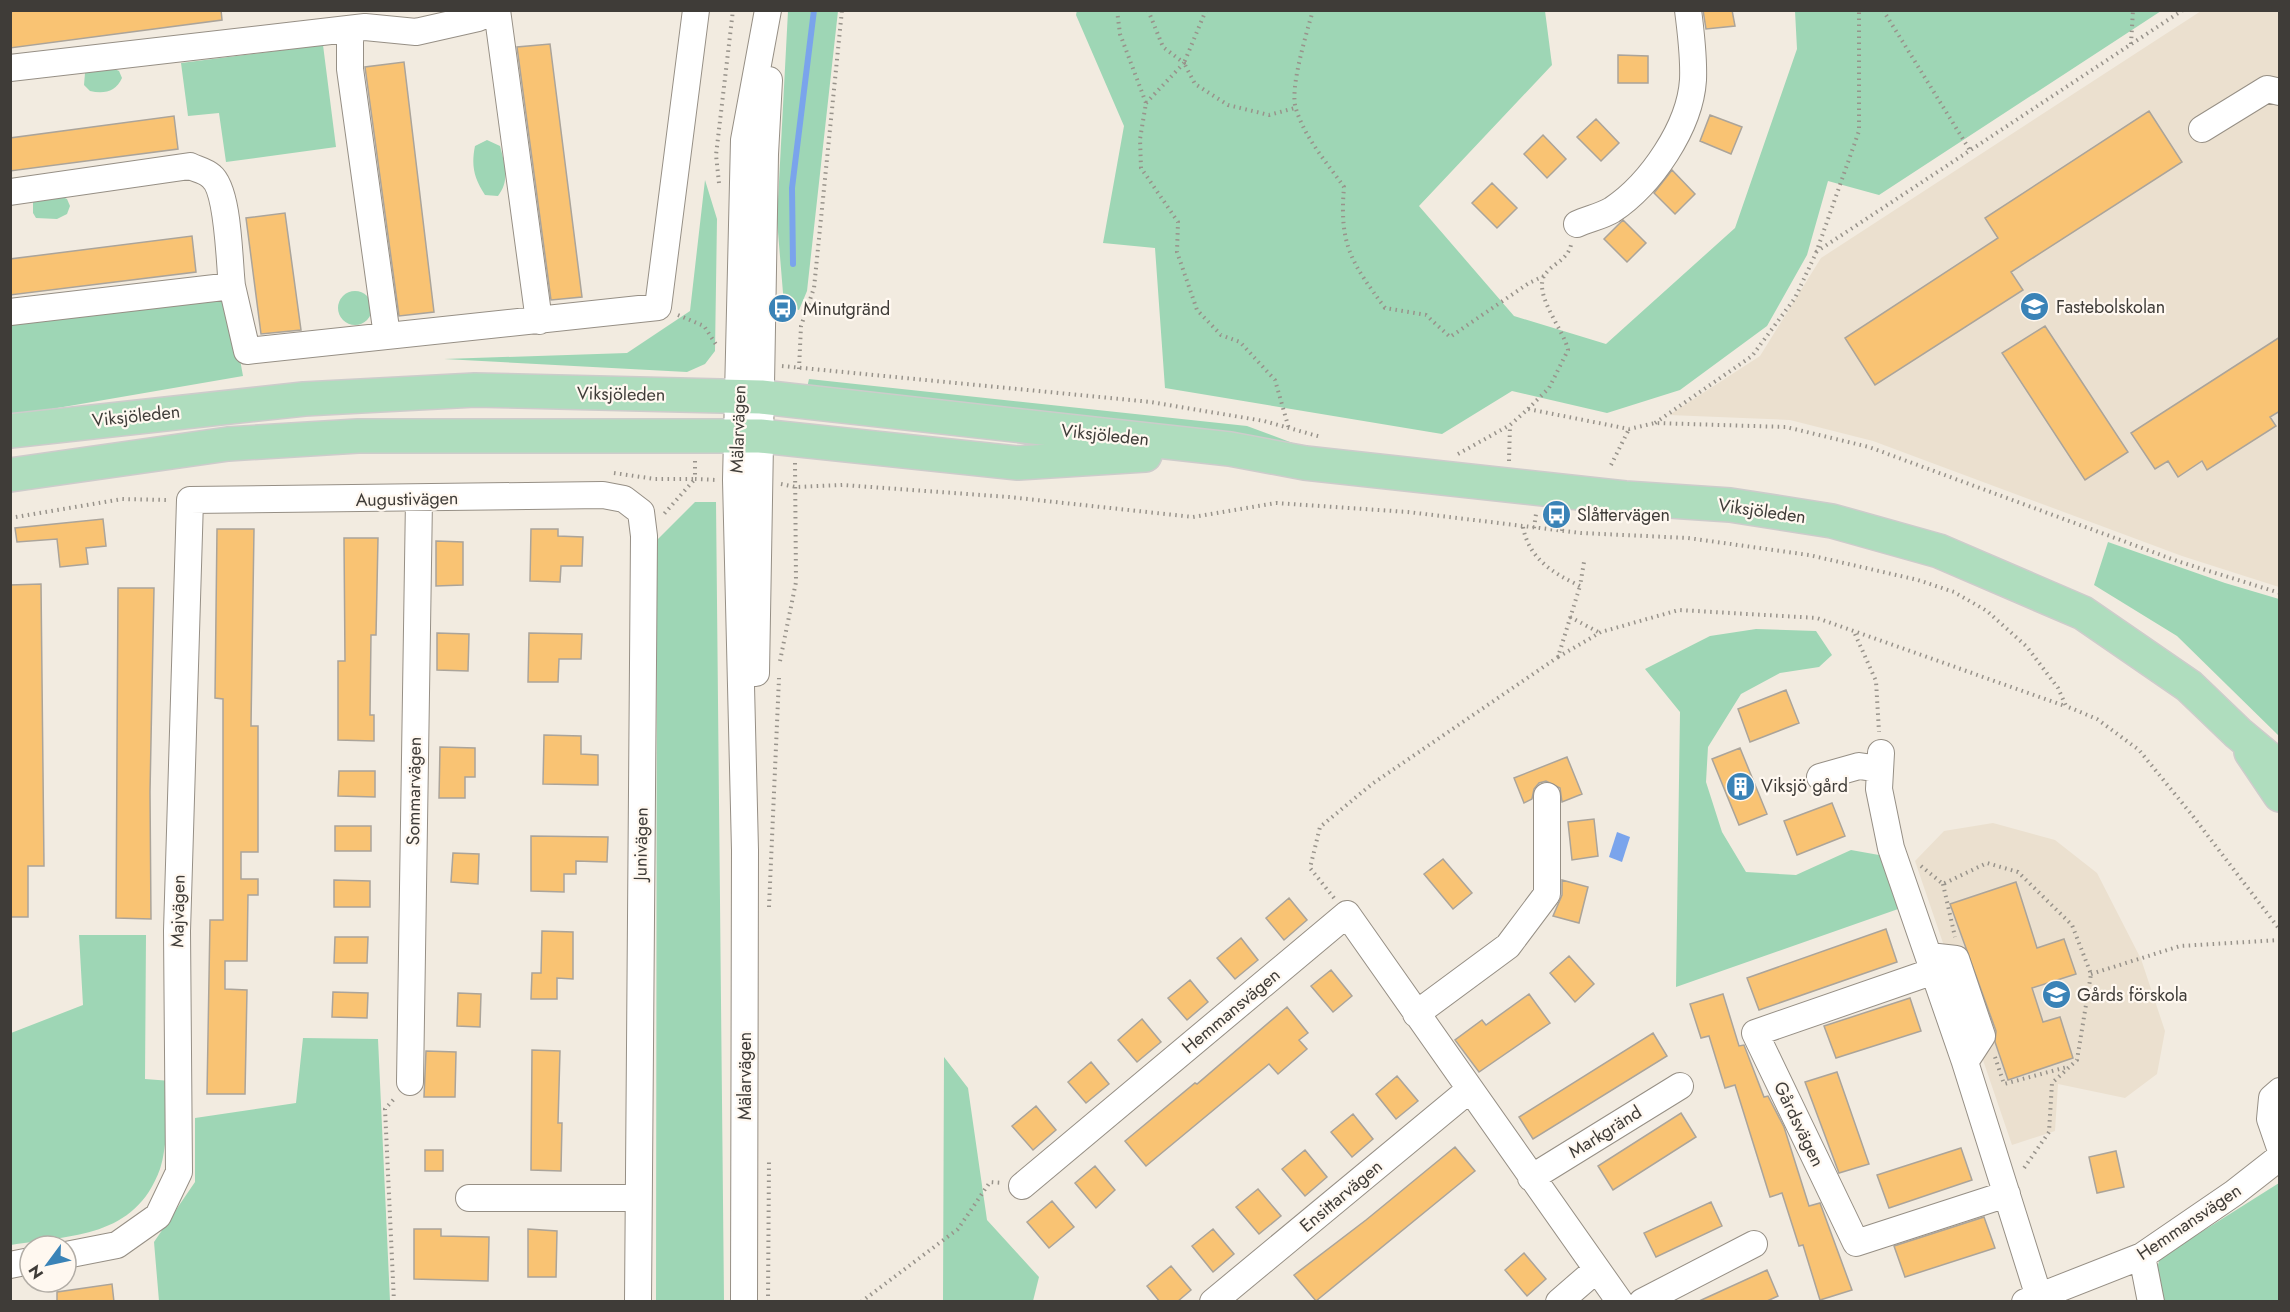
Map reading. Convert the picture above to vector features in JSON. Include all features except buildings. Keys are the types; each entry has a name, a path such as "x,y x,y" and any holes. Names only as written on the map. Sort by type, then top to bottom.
{"main road":[{"name":"Viksjöleden","path":"10,431 304,399 452,391 750,397 795,400 1230,449 1329,465 1625,498 1730,505 1832,522 1939,551 2084,613 2189,686 2238,733 2280,768"},
{"name":"Viksjöleden","path":"10,474 228,444 358,436 749,436 1018,463 1230,449"},
{"name":"Viksjöleden","path":"2238,733 2280,795"}],"street":[{"path":"10,68 365,27 416,33 478,18 496,10 539,321"},
{"path":"10,192 190,166 212,176 221,191 232,286 246,351 658,307 696,10"},
{"name":"Mälarvägen","path":"750,397 744,140 768,10"},
{"name":"Mälarvägen","path":"744,1302 747,481 773,10"},
{"path":"1577,224 1611,211 1660,163 1672,145 1687,109 1693,81 1693,45 1688,10"},
{"path":"350,29 350,69 387,336"},
{"path":"2202,129 2267,88 2280,92"},
{"path":"10,312 232,286"},
{"name":"Augustivägen","path":"190,500 603,495 624,499"},
{"name":"Sommarvägen","path":"410,1082 419,499"},
{"name":"Junivägen","path":"624,499 641,512 644,536 638,1302"},
{"name":"Majvägen","path":"78,1253 117,1245 158,1216 179,1172 177,931 190,500"},
{"path":"1820,777 1881,761 1879,789 1891,848 1940,962 1982,1036 1965,1062"},
{"path":"1416,1014 1508,946 1547,894 1547,796"},
{"path":"1347,914 1620,1302"},
{"name":"Hemmansvägen","path":"1022,1186 1347,914"},
{"path":"1940,962 1965,1062 1995,1125 2007,1194 2032,1299"},
{"name":"Gårdsvägen","path":"1940,962 1755,1033 1856,1243 2007,1194"},
{"name":"Markgränd","path":"1531,1178 1680,1086"},
{"name":"Ensittarvägen","path":"1213,1302 1469,1090"},
{"path":"2280,1091 2272,1098 2270,1119 2280,1148"},
{"name":"Hemmansvägen","path":"2032,1299 2142,1256 2234,1193 2280,1157"},
{"path":"469,1198 638,1198"},
{"path":"1642,1302 1754,1244"},
{"path":"2142,1256 2151,1302"},
{"path":"1559,1302 1596,1270"}],"path":[{"path":"795,400 801,326 814,288 842,10"},
{"path":"1117,10 1120,34 1146,103 1140,139 1141,168 1178,222 1177,252 1197,310 1221,335 1240,342 1275,380 1289,429"},
{"path":"1148,10 1163,47 1184,63 1195,84 1228,105 1269,115 1295,108"},
{"path":"1146,103 1184,63 1206,10"},
{"path":"1313,10 1299,61 1295,108 1315,147 1344,188 1341,219 1353,264 1385,308 1426,315 1450,337 1529,283 1544,276 1569,254 1577,224"},
{"path":"1655,423 1752,356 1795,298 1816,252 1859,131 1859,10"},
{"path":"1883,10 1971,152"},
{"path":"2131,45 2133,10"},
{"path":"1816,252 1971,152 2182,10"},
{"path":"1447,454 1457,455 1510,425 1549,388 1569,350 1565,335 1542,294 1544,276"},
{"path":"658,307 704,326 720,351"},
{"path":"799,368 1150,402 1264,421 1331,439"},
{"path":"1528,409 1629,429 1655,423 1786,427 1869,447 2180,562 2280,593"},
{"path":"1509,465 1510,425"},
{"path":"1611,465 1629,429"},
{"path":"769,919 779,666 796,582 794,439"},
{"path":"694,479 747,481 796,487 843,485 997,496 1193,517 1276,503 1408,512 1562,531 1638,534 1754,546 1869,567 1954,592 1987,611 2027,647 2058,688 2066,706"},
{"path":"10,518 122,499 190,500"},
{"path":"1534,528 1536,513"},
{"path":"1562,531 1563,515"},
{"path":"1523,527 1534,554 1550,571 1580,586"},
{"path":"1558,657 1580,586 1584,562"},
{"path":"1347,914 1310,868 1320,827 1372,784 1558,657 1600,633 1679,610 1817,618 2097,718 2139,750 2192,814 2280,930"},
{"path":"1570,617 1600,633"},
{"path":"1854,633 1876,681 1881,761"},
{"path":"1891,848 1915,861 1943,884 1956,943 1940,962"},
{"path":"1943,884 1987,863 2018,872 2072,925 2091,974 2077,1060 2052,1083 2049,1132 2007,1194"},
{"path":"2091,974 2180,946 2280,940"},
{"path":"1982,1036 1993,1050 2004,1084 2070,1066"},
{"path":"394,1302 386,1109 410,1082"},
{"path":"768,1302 769,1151"},
{"path":"861,1302 958,1229 990,1182"}],"shaded area":[{"name":"Fastebolskolan","path":"2201,11 2279,11 2279,587 2182,556 1873,441 1790,420 1669,415 1760,356 1821,258"},
{"name":"Gårds förskola","path":"1993,823 2055,840 2097,873 2141,959 2165,1031 2157,1074 2125,1098 2058,1084 2055,1131 2012,1145 1915,861 1944,831"}],"green space":[{"path":"1077,10 1545,11 1552,65 1419,206 1514,316 1606,344 1735,228 1797,49 1795,11 2161,11 1879,195 1828,181 1807,255 1767,326 1680,390 1607,413 1512,391 1442,434 1165,388 1155,248 1103,243 1124,126 1076,15"},
{"path":"788,11 838,11 807,291 799,310 784,305 777,220"},
{"path":"323,45 336,147 226,162 219,113 188,116 181,63"},
{"path":"108,66 119,71 122,78 119,83 109,91 90,91 84,85 85,73"},
{"path":"487,140 500,146 503,160 505,178 498,196 485,195 474,172 475,146"},
{"path":"705,180 717,219 715,351 705,364 687,372 444,359 627,353 690,311"},
{"path":"56,194 67,199 70,206 67,214 57,219 36,218 33,213 33,201"},
{"path":"227,288 243,376 11,416 10,318"},
{"path":"355,291 367,296 372,308 367,320 355,325 343,320 338,308 343,296"},
{"path":"809,379 1247,426 1298,445 806,392"},
{"path":"695,502 716,502 724,1301 656,1302 657,540"},
{"path":"2108,542 2225,583 2279,599 2279,736 2177,636 2094,585"},
{"path":"1756,629 1816,631 1832,655 1819,667 1780,673 1741,694 1708,747 1706,782 1722,832 1746,872 1796,875 1851,850 1879,855 1901,908 1676,987 1680,712 1645,669 1710,636"},
{"path":"79,935 146,935 145,1079 171,1081 166,1139 160,1169 149,1192 135,1209 118,1221 78,1235 18,1234 18,1244 11,1245 11,1033 83,1005"},
{"path":"303,1038 378,1039 390,1301 159,1301 154,1242 195,1182 195,1118 296,1103"},
{"path":"944,1057 968,1088 987,1220 1039,1277 1033,1301 943,1301"},
{"path":"2279,1183 2279,1301 2158,1301 2153,1282 2160,1258"}],"water":[{"path":"1617,832 1630,837 1622,862 1609,857"}],"waterway":[{"path":"793,264 792,188 814,10"}],"place":[{"name":"Fastebolskolan","path":"2035,307"},
{"name":"Minutgränd","path":"782,309"},
{"name":"Slåttervägen","path":"1556,515"},
{"name":"Viksjö gård","path":"1740,786"},
{"name":"Gårds förskola","path":"2056,995"}]}
